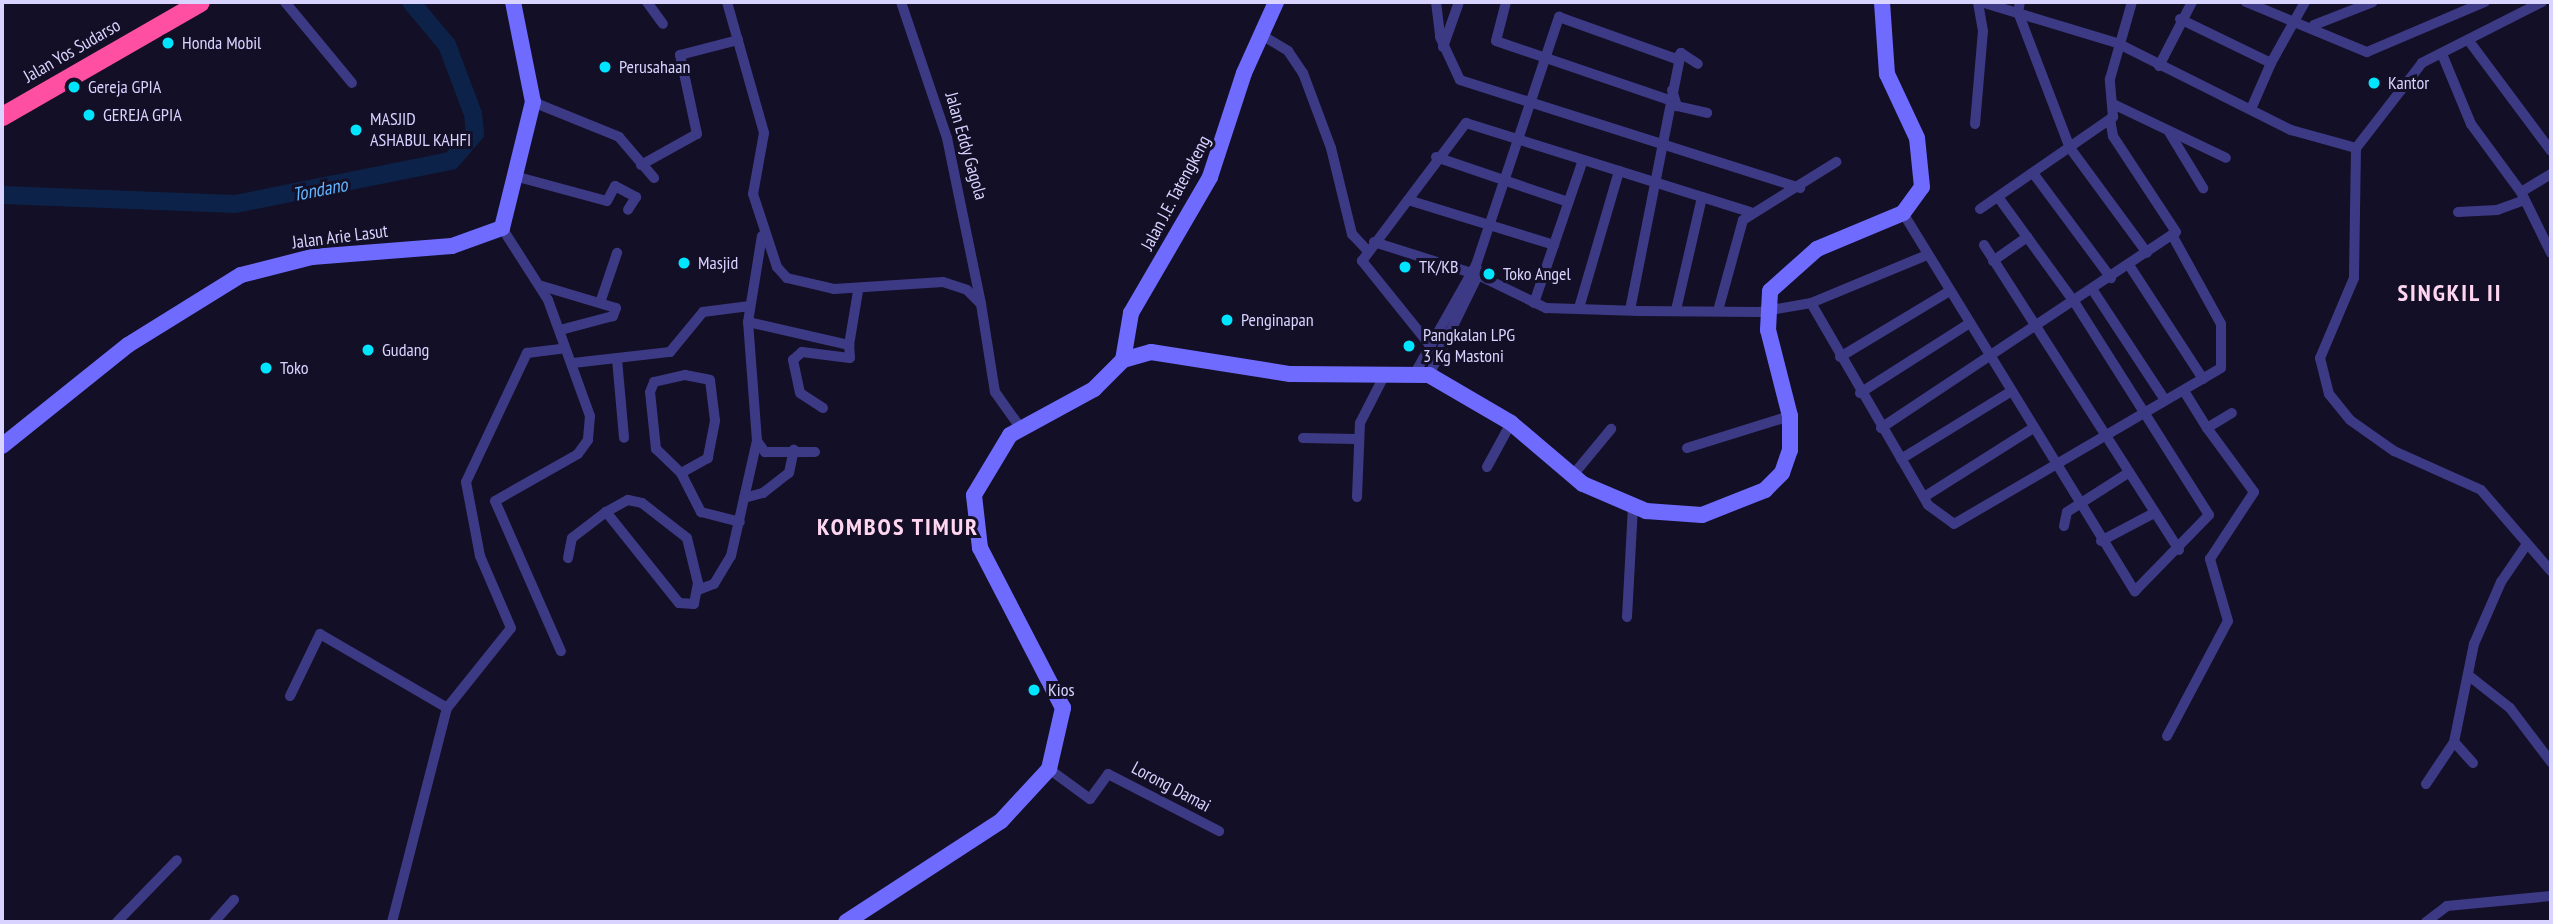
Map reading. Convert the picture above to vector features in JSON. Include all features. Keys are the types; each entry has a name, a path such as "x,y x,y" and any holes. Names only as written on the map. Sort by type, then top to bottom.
{"highway":[{"name":"Jalan Yos Sudarso","path":"2,116 200,2"}],"street":[{"path":"285,2 352,83"},
{"path":"513,2 533,102 518,177 502,228 542,286 560,330 561,349 573,363 590,416 588,440 571,459 503,493 495,504 561,651"},
{"path":"647,2 663,24"},
{"path":"727,2 764,133 753,194 762,234 777,267 800,283 858,291 943,282 967,290 981,304"},
{"name":"Jalan Eddy Gagola","path":"901,2 947,138 981,304 990,377 1020,427"},
{"name":"Jalan J.E. Tatengkeng","path":"1123,360 1131,313 1210,177 1260,34 1276,2"},
{"path":"1436,2 1443,47 1460,80 1530,98 1800,188"},
{"path":"1443,47 1459,2"},
{"path":"1506,2 1494,39 1670,95 1677,106 1707,113"},
{"path":"846,922 1002,821 1049,769 1063,708 979,548 972,508 996,451 1020,427 1074,403 1123,360 1150,352 1290,374 1422,374 1511,423 1573,475 1633,506 1683,517 1747,501 1782,472 1790,450 1790,416 1767,309 1770,291 1793,264 1903,213 1922,187 1922,155 1889,84 1882,2"},
{"path":"1975,124 1983,31 1979,2 2019,7 2117,43 2159,66 2321,141 2356,148"},
{"path":"1881,428 1991,355 2094,292 2172,235 2177,226 2113,136 2110,119 2113,104 2108,91 2117,43 2132,2"},
{"path":"2159,66 2180,19 2192,2"},
{"path":"2246,2 2292,23 2314,25 2376,51 2485,2"},
{"path":"2269,11 2280,2"},
{"path":"2250,109 2271,63 2305,2"},
{"path":"2314,25 2373,2"},
{"path":"2542,2 2411,72 2356,148 2354,278 2324,338 2322,380 2337,405 2368,436 2482,490 2551,571"},
{"path":"2019,7 2070,148 2147,253"},
{"path":"1422,374 1456,320 1491,225 1543,55 1563,15 1676,59 1681,53"},
{"path":"2180,19 2271,63"},
{"path":"1260,34 1288,51 1303,73 1331,148 1352,234 1371,247 1474,270 1534,303 1630,310 1719,307 1767,309 1811,303 1927,255"},
{"path":"641,165 697,134 680,55 738,40"},
{"path":"2469,41 2551,151"},
{"path":"1681,53 1698,64"},
{"path":"1630,310 1670,95 1681,53"},
{"path":"2442,54 2471,124 2522,196 2551,253"},
{"path":"533,102 619,137 654,178"},
{"path":"2113,104 2226,158"},
{"path":"1980,209 2110,119"},
{"path":"1429,344 1362,261 1408,200 1436,157 1466,123 1749,212"},
{"path":"2169,132 2203,188"},
{"path":"1436,157 1568,202"},
{"path":"1534,303 1583,160"},
{"path":"1719,307 1732,247 1749,212 1800,188 1836,162"},
{"path":"1579,308 1619,171"},
{"path":"2033,173 2111,278"},
{"path":"2458,212 2501,209 2551,174"},
{"path":"518,177 607,201 615,186 635,197 628,210"},
{"path":"1676,310 1702,197"},
{"path":"1903,213 1991,355 2055,466 2134,591 2179,550 2209,515 2075,303 1998,197"},
{"path":"1408,200 1554,245"},
{"name":"Jalan Arie Lasut","path":"2,446 128,345 241,275 312,257 452,246 502,228"},
{"path":"698,590 722,575 740,522 757,441 748,322 762,234"},
{"path":"1811,303 1860,393 1924,497 1936,515 1954,524 2221,368 2221,324 2172,235"},
{"path":"1993,261 2027,237"},
{"path":"1984,245 2179,550"},
{"path":"600,300 617,253"},
{"path":"2129,265 2203,379"},
{"path":"757,266 777,267"},
{"path":"1422,374 1429,344 1474,270"},
{"path":"542,286 600,300 616,308 615,314 560,330"},
{"path":"823,408 800,393 793,360 802,352 850,358 849,345 858,291"},
{"path":"1840,357 1950,291"},
{"path":"2094,292 2165,400"},
{"path":"573,363 670,352 703,312 750,306"},
{"path":"1443,317 1456,320"},
{"path":"748,322 849,345"},
{"path":"1860,393 1970,323"},
{"path":"392,922 447,708 511,628 480,556 466,482 527,353 561,349"},
{"path":"617,359 624,438"},
{"path":"681,473 703,464 713,445 714,399 710,380 700,374 651,386 656,449 681,473 701,512 740,522"},
{"path":"1357,497 1357,439 1384,376"},
{"path":"2166,736 2228,621 2210,559 2254,492 2207,428 2184,391"},
{"path":"1901,459 2010,392"},
{"path":"2207,428 2232,412"},
{"path":"1687,448 1790,416"},
{"path":"1487,467 1511,423"},
{"path":"1924,497 2032,428"},
{"path":"1573,475 1611,429"},
{"path":"1303,439 1357,439"},
{"path":"757,441 765,452 815,452"},
{"path":"744,498 763,493 789,473 794,450"},
{"path":"2064,526 2063,517 2079,504 2128,474"},
{"path":"568,558 572,538 606,512 628,500 652,507 673,523 691,547 698,590 690,608 679,603 606,512"},
{"path":"1627,617 1633,506"},
{"path":"2101,541 2154,513"},
{"path":"2426,784 2454,742 2468,676 2487,609 2527,544"},
{"path":"290,695 320,634 447,708"},
{"path":"2468,676 2510,708 2551,762"},
{"path":"2454,742 2473,763"},
{"name":"Lorong Damai","path":"1049,769 1090,799 1108,774 1219,831"},
{"path":"117,922 177,860"},
{"path":"2426,922 2447,906 2551,896"},
{"path":"214,922 234,900"}],"waterway":[{"name":"Tondano","path":"2,195 235,204 451,161 475,133 473,114 447,45 411,2"}],"place":[{"name":"Honda Mobil","path":"168,43"},
{"name":"Perusahaan","path":"605,67"},
{"name":"Kantor","path":"2374,83"},
{"name":"Gereja GPIA","path":"74,87"},
{"name":"GEREJA GPIA","path":"89,115"},
{"name":"MASJID ASHABUL KAHFI","path":"356,130"},
{"name":"Masjid","path":"684,263"},
{"name":"TK/KB","path":"1405,267"},
{"name":"Toko Angel","path":"1489,274"},
{"name":"Penginapan","path":"1227,320"},
{"name":"Pangkalan LPG 3 Kg Mastoni","path":"1409,346"},
{"name":"Gudang","path":"368,350"},
{"name":"Toko","path":"266,368"},
{"name":"Kios","path":"1034,690"}],"district":[{"name":"SINGKIL II","path":"2450,293"},
{"name":"KOMBOS TIMUR","path":"898,527"}]}
